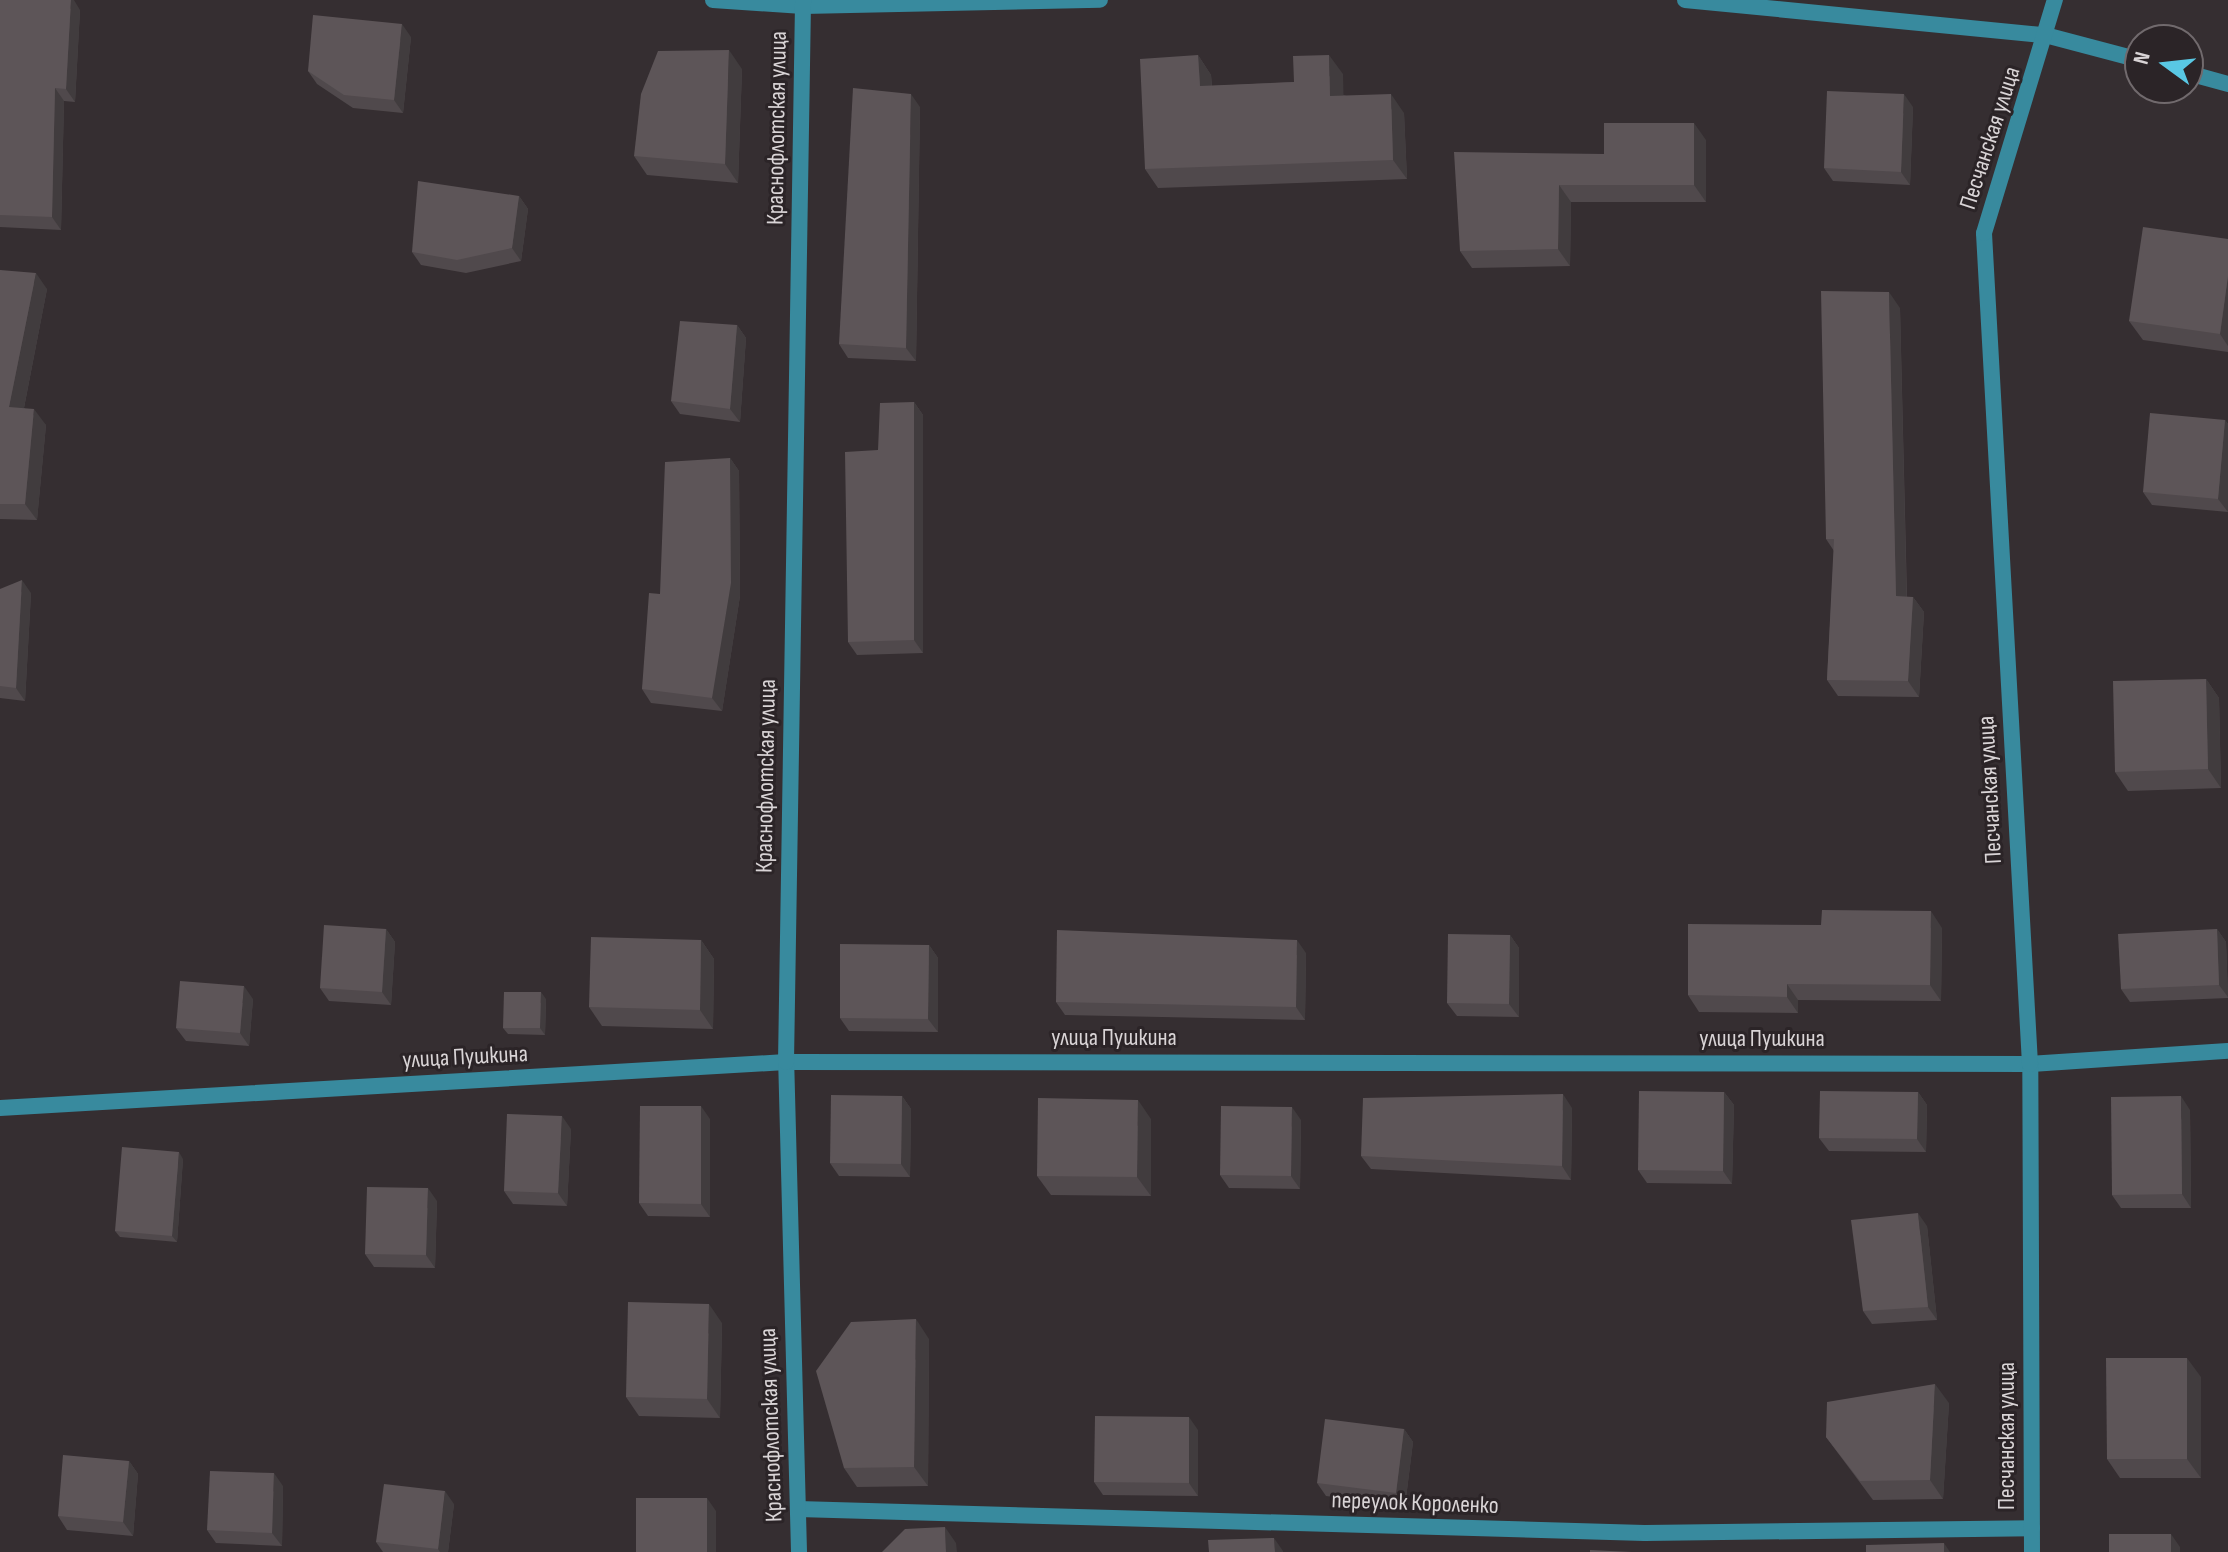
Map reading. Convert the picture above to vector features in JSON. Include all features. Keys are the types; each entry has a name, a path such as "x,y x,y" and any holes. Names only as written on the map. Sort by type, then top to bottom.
{"street":[{"path":"713,0 803,3 1100,0"},
{"path":"1685,0 2049,36 2124,56"},
{"name":"Песчанская улица","path":"2032,1552 2030,1064 1984,233 2049,36 2055,0"},
{"name":"Краснофлотская улица","path":"799,1552 786,1062 803,3"},
{"path":"2204,77 2228,84"},
{"name":"улица Пушкина","path":"0,1108 786,1062 2030,1064 2228,1051"},
{"name":"переулок Короленко","path":"798,1509 1645,1533 2032,1528"}],"building":[{"path":"0,0 71,0 66,89 55,88 52,217 0,215"},
{"path":"313,15 402,24 394,100 344,95 308,71"},
{"path":"729,50 725,164 634,156 641,94 658,51"},
{"path":"1198,55 1200,86 1294,82 1293,56 1329,55 1330,96 1391,94 1393,160 1145,169 1140,59"},
{"path":"853,88 911,94 906,348 839,344"},
{"path":"1827,91 1904,94 1901,172 1824,168"},
{"path":"1604,123 1694,123 1694,185 1559,185 1558,249 1460,251 1454,152 1604,154"},
{"path":"418,181 519,196 512,248 457,260 412,252"},
{"path":"2143,227 2228,239 2228,276 2220,334 2129,321"},
{"path":"0,270 36,273 9,407 34,409 25,504 0,504"},
{"path":"1821,291 1889,292 1896,596 1913,597 1908,681 1827,680 1834,539 1826,539"},
{"path":"680,321 737,325 730,409 671,401"},
{"path":"914,402 914,640 848,642 845,452 878,450 880,403"},
{"path":"2150,413 2225,420 2218,499 2143,492"},
{"path":"730,458 731,583 712,698 642,689 649,593 660,594 665,462"},
{"path":"22,580 16,688 0,686 0,589"},
{"path":"2206,679 2208,769 2115,772 2113,681"},
{"path":"1822,910 1931,911 1930,985 1787,984 1787,997 1688,995 1688,924 1821,925"},
{"path":"324,925 386,929 382,992 320,988"},
{"path":"2217,929 2219,985 2121,989 2118,934"},
{"path":"1057,930 1297,940 1296,1007 1056,1002"},
{"path":"1448,934 1510,935 1509,1004 1447,1003"},
{"path":"591,937 701,940 700,1010 589,1007"},
{"path":"840,944 929,945 928,1019 840,1018"},
{"path":"180,981 244,986 240,1033 176,1028"},
{"path":"504,992 541,992 540,1028 503,1028"},
{"path":"1639,1091 1724,1092 1723,1171 1638,1170"},
{"path":"1820,1091 1918,1092 1917,1139 1819,1138"},
{"path":"1563,1094 1562,1166 1361,1156 1363,1098"},
{"path":"831,1095 902,1096 901,1164 830,1163"},
{"path":"2181,1096 2182,1194 2112,1195 2111,1097"},
{"path":"1038,1098 1138,1100 1137,1177 1037,1176"},
{"path":"640,1106 701,1106 701,1204 639,1203"},
{"path":"1221,1106 1292,1107 1291,1176 1220,1175"},
{"path":"507,1114 562,1116 558,1193 504,1191"},
{"path":"122,1147 179,1152 172,1236 115,1231"},
{"path":"367,1187 428,1188 426,1255 365,1254"},
{"path":"1918,1213 1928,1307 1863,1311 1851,1220"},
{"path":"628,1302 709,1304 707,1399 626,1397"},
{"path":"916,1319 914,1467 844,1468 816,1371 851,1322"},
{"path":"2106,1358 2187,1358 2187,1459 2107,1459"},
{"path":"1935,1384 1930,1480 1860,1481 1826,1437 1827,1402"},
{"path":"1095,1416 1189,1417 1189,1483 1094,1482"},
{"path":"1325,1419 1404,1429 1396,1493 1317,1483"},
{"path":"63,1455 129,1461 123,1522 58,1516"},
{"path":"210,1471 274,1473 272,1533 207,1530"},
{"path":"384,1484 445,1491 438,1549 376,1542"},
{"path":"636,1498 707,1498 707,1552 636,1552"},
{"path":"945,1527 946,1552 882,1552 905,1529"},
{"path":"2109,1534 2171,1534 2171,1552 2109,1552"},
{"path":"1274,1538 1275,1552 1209,1552 1208,1540"},
{"path":"1944,1543 1944,1552 1866,1552 1866,1545"},
{"path":"1590,1550 1632,1552 1590,1552"}]}
